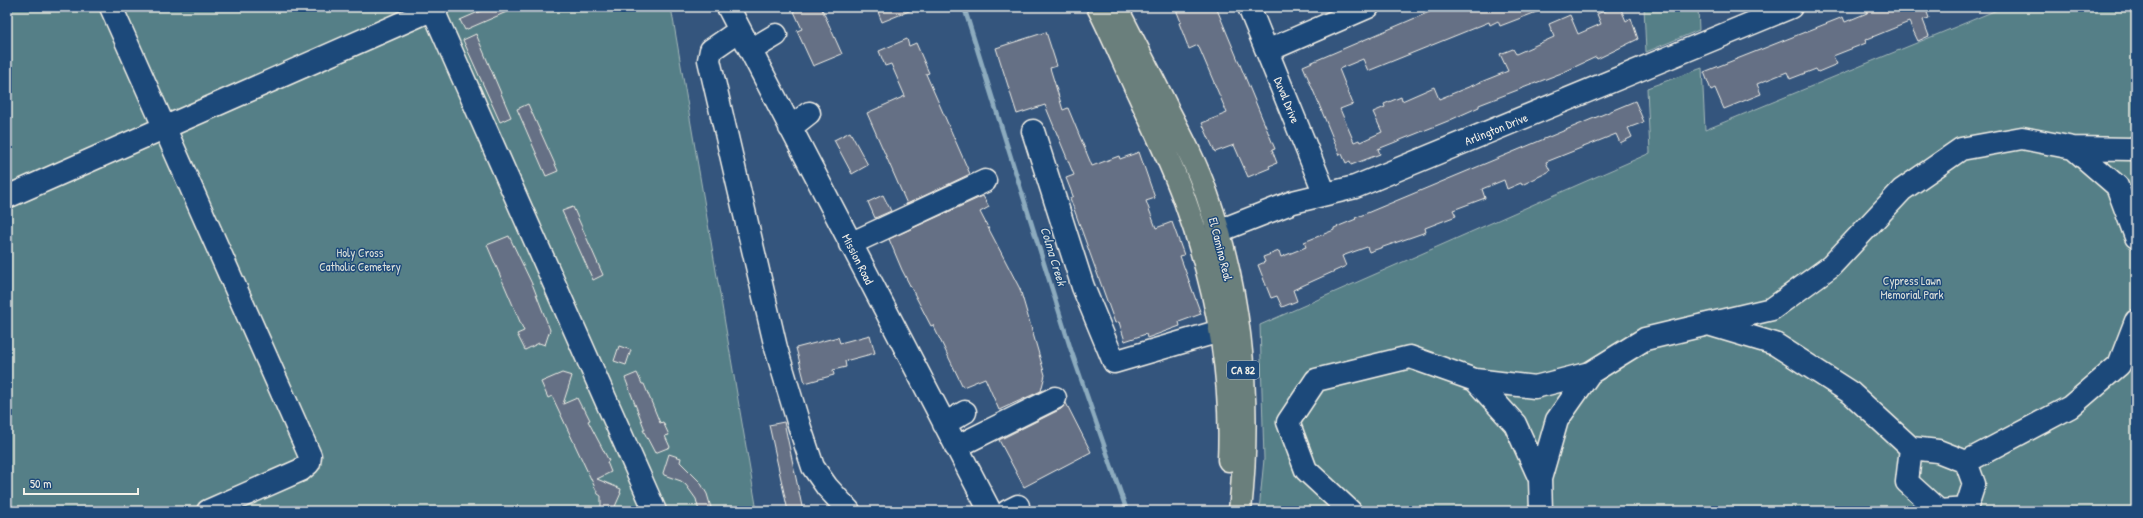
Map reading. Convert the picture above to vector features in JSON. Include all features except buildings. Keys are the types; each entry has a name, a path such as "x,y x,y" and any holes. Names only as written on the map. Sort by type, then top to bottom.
{"main road":[{"name":"El Camino Real","path":"1098,7 1170,163 1198,239 1220,331 1226,372 1229,414 1229,456 1225,511"},
{"name":"El Camino Real","path":"1116,7 1191,156 1207,194 1218,231 1237,316 1243,369 1244,442 1240,511"}],"street":[{"path":"111,7 310,456 309,463 301,470 208,511"},
{"name":"Mission Road","path":"728,7 990,511"},
{"name":"Duval Drive","path":"1249,7 1325,194"},
{"path":"1266,51 1368,7"},
{"name":"Arlington Drive","path":"1198,239 1293,202 1355,187 1791,7"},
{"path":"7,198 435,9 655,511"},
{"path":"740,30 711,50 709,60 776,348 799,425 813,466 827,487 850,511"},
{"path":"751,50 776,35"},
{"path":"790,128 809,113"},
{"path":"1033,132 1083,287 1114,362 1220,331"},
{"path":"1350,511 1306,470 1288,422 1316,380 1410,358 1475,380 1534,387 1590,373 1645,339 1772,309 1831,266 1902,190 1961,149 2022,138 2073,148 2132,148 2136,146"},
{"path":"2073,148 2117,186 2136,237"},
{"path":"850,244 985,181"},
{"path":"1966,462 2070,407 2127,363 2136,321"},
{"path":"1708,324 1775,344 1851,393 1912,448 1938,451 1966,462 1974,484 1966,510 1939,511 1907,482 1912,448"},
{"path":"1541,511 1540,479 1557,420 1590,373"},
{"path":"1475,380 1515,424 1540,479"},
{"path":"956,448 1055,398"},
{"path":"944,424 965,412"}],"green space":[{"name":"Holy Cross Catholic Cemetery","path":"7,7 671,7 757,511 7,511"},
{"path":"1644,7 1698,7 1699,30 1646,52"},
{"name":"Cypress Lawn Memorial Park","path":"2004,7 2136,7 2136,511 1259,511 1264,459 1260,325 1650,153 1647,88 1702,68 1705,130"}],"waterway":[{"name":"Colma Creek","path":"964,7 1071,350 1127,511"}]}
